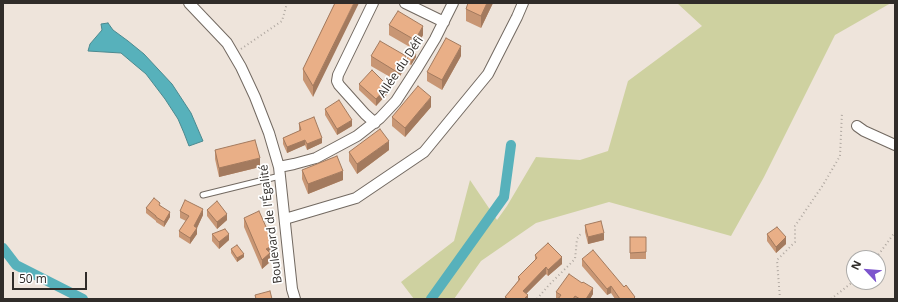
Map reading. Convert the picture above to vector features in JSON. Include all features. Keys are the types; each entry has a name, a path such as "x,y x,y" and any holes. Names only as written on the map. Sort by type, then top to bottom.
{"street":[{"name":"Boulevard de l'Égalité","path":"189,3 227,43 241,67 269,133 280,171 292,289 295,299"},
{"path":"373,3 338,75 337,81 365,114 375,123"},
{"name":"Allée du Défi","path":"280,171 294,164 316,158 357,136 375,123 396,101 436,39 453,3"},
{"path":"285,219 356,198 424,152 488,74 523,3"},
{"path":"409,4 444,22"},
{"path":"857,126 864,131 895,145"}],"lane":[{"path":"202,195 280,171"}],"path":[{"path":"233,54 282,21 287,3"},
{"path":"780,299 777,260 795,242 795,226 823,185 840,156 842,112"},
{"path":"537,299 575,259 577,239 582,232"},
{"path":"882,250 895,232"},
{"path":"831,299 846,287"}],"green space":[{"path":"677,3 891,3 835,35 764,177 731,236 609,202 536,223 481,261 454,299 414,299 401,282 454,241 470,180 497,220 536,157 580,160 608,151 628,81 702,26"}],"water":[{"path":"108,23 113,30 144,54 172,84 191,113 203,141 189,146 178,119 165,99 146,74 121,53 88,51 90,44 102,30 101,24"}],"building":[{"path":"335,3 354,3 313,86 303,69"},
{"path":"468,3 487,3 481,16 466,9"},
{"path":"398,11 423,26 415,40 389,25"},
{"path":"446,38 461,46 442,80 427,72"},
{"path":"380,41 406,56 397,72 371,56"},
{"path":"412,51 416,54 411,62 407,59"},
{"path":"372,70 388,86 376,99 359,84"},
{"path":"418,86 431,97 405,128 392,117"},
{"path":"339,100 352,120 337,129 325,109"},
{"path":"314,117 322,138 307,144 305,140 287,147 283,138 301,130 299,123"},
{"path":"380,129 389,141 357,164 349,152"},
{"path":"255,140 260,158 219,168 215,150"},
{"path":"337,156 343,171 308,184 302,170"},
{"path":"154,198 160,203 159,205 170,212 164,222 146,208"},
{"path":"185,200 203,209 194,226 197,228 190,238 179,231 189,216 180,211"},
{"path":"217,201 227,214 217,222 207,210"},
{"path":"259,211 274,245 266,249 270,253 262,260 244,218"},
{"path":"601,221 604,233 588,237 585,225"},
{"path":"777,227 786,237 776,247 767,234"},
{"path":"225,229 229,234 219,242 212,234"},
{"path":"630,237 646,237 646,252 630,253"},
{"path":"548,243 562,257 548,270 546,267 523,291 528,295 524,299 508,299 505,297 520,279 518,277 537,258 535,255"},
{"path":"237,245 244,254 237,258 231,249"},
{"path":"593,250 624,287 626,285 635,297 633,299 620,299 611,286 607,289 582,259"},
{"path":"569,274 582,283 583,282 593,288 586,299 580,299 575,296 573,299 558,299 561,295 556,292"},
{"path":"270,291 272,299 256,299 255,295"}],"waterway":[{"path":"431,299 504,197 511,145"},
{"path":"3,248 16,265 83,299"}]}
